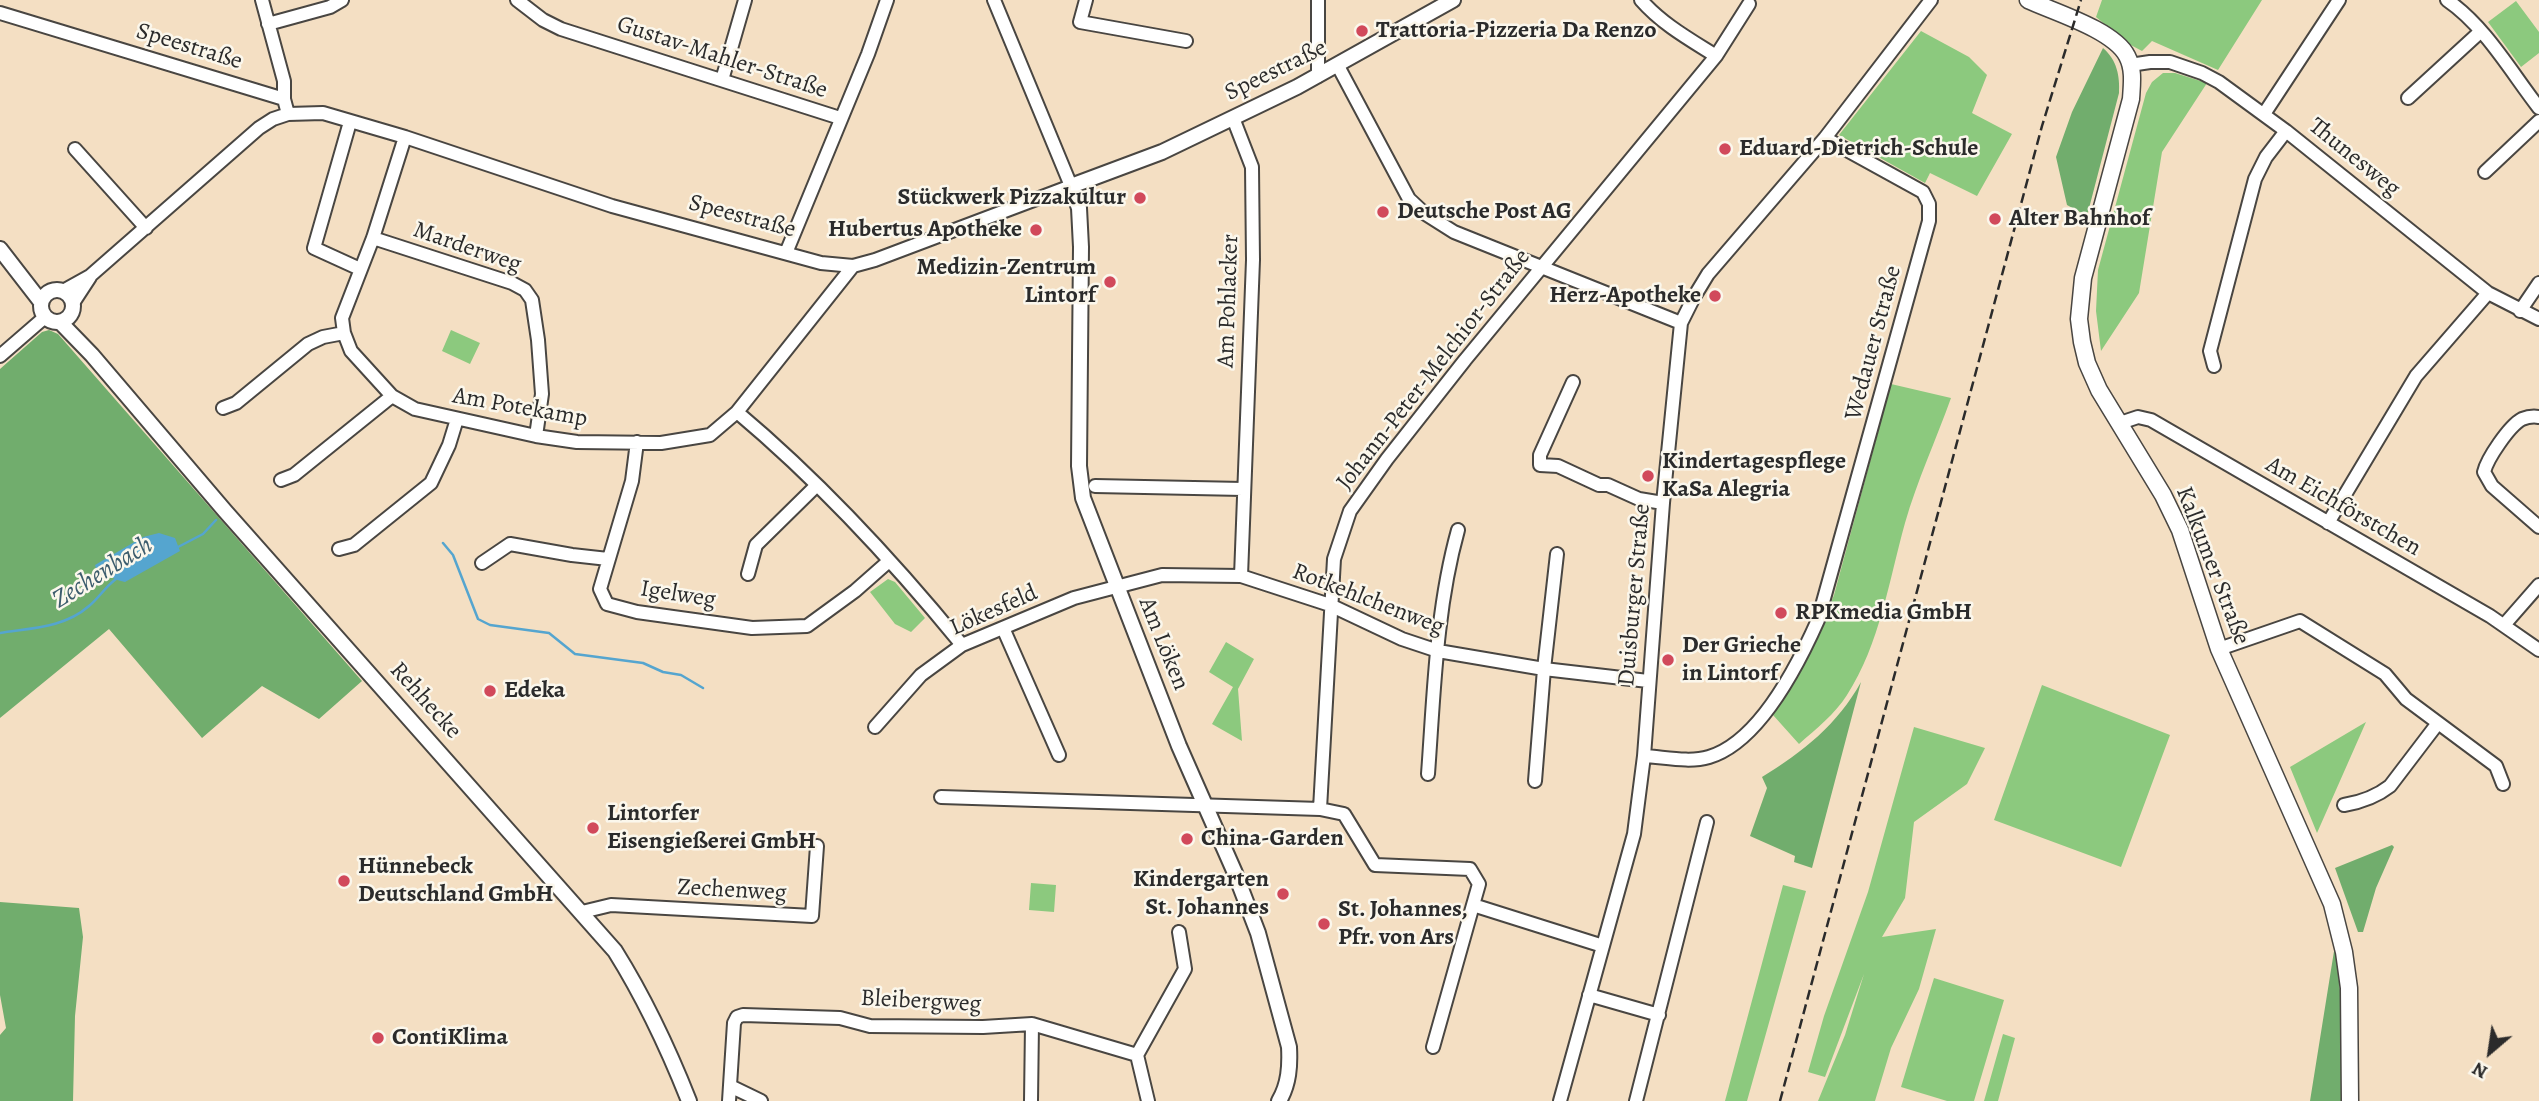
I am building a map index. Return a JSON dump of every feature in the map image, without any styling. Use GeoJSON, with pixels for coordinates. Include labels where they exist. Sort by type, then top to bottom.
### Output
{"type":"FeatureCollection","features":[{"type":"Feature","properties":{"kind":"main road"},"geometry":{"type":"LineString","coordinates":[[2028,0],[2115,41],[2127,58]]}},
{"type":"Feature","properties":{"kind":"main road","name":"Kalkumer Straße"},"geometry":{"type":"LineString","coordinates":[[2127,58],[2133,78],[2131,99],[2083,278],[2080,299],[2079,319],[2087,363],[2099,390],[2163,495],[2180,530],[2219,649],[2332,904],[2344,952],[2349,988],[2350,1101]]}},
{"type":"Feature","properties":{"kind":"street"},"geometry":{"type":"LineString","coordinates":[[0,356],[50,300],[90,276],[259,128],[288,114],[284,99],[284,81],[262,0]]}},
{"type":"Feature","properties":{"kind":"street"},"geometry":{"type":"LineString","coordinates":[[268,24],[330,7],[342,0]]}},
{"type":"Feature","properties":{"kind":"street","name":"Gustav-Mahler-Straße"},"geometry":{"type":"LineString","coordinates":[[517,0],[543,20],[561,29],[840,118]]}},
{"type":"Feature","properties":{"kind":"street"},"geometry":{"type":"LineString","coordinates":[[722,80],[745,0]]}},
{"type":"Feature","properties":{"kind":"street"},"geometry":{"type":"LineString","coordinates":[[786,253],[868,54],[887,0]]}},
{"type":"Feature","properties":{"kind":"street"},"geometry":{"type":"LineString","coordinates":[[994,0],[1072,186]]}},
{"type":"Feature","properties":{"kind":"street"},"geometry":{"type":"LineString","coordinates":[[1086,0],[1080,22],[1186,41]]}},
{"type":"Feature","properties":{"kind":"street"},"geometry":{"type":"LineString","coordinates":[[1318,0],[1318,76]]}},
{"type":"Feature","properties":{"kind":"street","name":"Speestraße"},"geometry":{"type":"LineString","coordinates":[[288,114],[323,113],[612,205],[821,263],[853,266],[1162,152],[1338,66],[1453,0]]}},
{"type":"Feature","properties":{"kind":"street"},"geometry":{"type":"LineString","coordinates":[[1641,0],[1676,31],[1716,56]]}},
{"type":"Feature","properties":{"kind":"street","name":"Duisburger Straße"},"geometry":{"type":"LineString","coordinates":[[1560,1101],[1634,834],[1644,756],[1663,503],[1681,323],[1708,274],[1825,138],[1931,0]]}},
{"type":"Feature","properties":{"kind":"street"},"geometry":{"type":"LineString","coordinates":[[2264,114],[2339,0]]}},
{"type":"Feature","properties":{"kind":"street"},"geometry":{"type":"LineString","coordinates":[[2447,0],[2462,11],[2480,32],[2539,108]]}},
{"type":"Feature","properties":{"kind":"street","name":"Johann-Peter-Melchior-Straße"},"geometry":{"type":"LineString","coordinates":[[1320,809],[1334,559],[1350,511],[1387,459],[1716,56],[1749,4]]}},
{"type":"Feature","properties":{"kind":"street","name":"Speestraße"},"geometry":{"type":"LineString","coordinates":[[0,13],[284,99]]}},
{"type":"Feature","properties":{"kind":"street"},"geometry":{"type":"LineString","coordinates":[[2408,98],[2480,32]]}},
{"type":"Feature","properties":{"kind":"street","name":"Thunesweg"},"geometry":{"type":"LineString","coordinates":[[2127,58],[2184,65],[2219,82],[2286,131],[2488,293],[2539,319]]}},
{"type":"Feature","properties":{"kind":"street"},"geometry":{"type":"LineString","coordinates":[[1338,66],[1409,199],[1433,220],[1454,232],[1681,323]]}},
{"type":"Feature","properties":{"kind":"street","name":"Am Pohlacker"},"geometry":{"type":"LineString","coordinates":[[1233,118],[1252,167],[1253,260],[1241,576]]}},
{"type":"Feature","properties":{"kind":"street"},"geometry":{"type":"LineString","coordinates":[[2485,172],[2539,121]]}},
{"type":"Feature","properties":{"kind":"street"},"geometry":{"type":"LineString","coordinates":[[350,122],[314,248],[360,269]]}},
{"type":"Feature","properties":{"kind":"street"},"geometry":{"type":"LineString","coordinates":[[2214,366],[2210,351],[2255,179],[2266,157],[2286,131]]}},
{"type":"Feature","properties":{"kind":"street"},"geometry":{"type":"LineString","coordinates":[[223,408],[236,403],[308,344],[323,337],[344,333],[342,318],[373,238],[405,137]]}},
{"type":"Feature","properties":{"kind":"street","name":"Wedauer Straße"},"geometry":{"type":"LineString","coordinates":[[1644,756],[1685,759],[1708,757],[1726,748],[1760,719],[1781,691],[1801,658],[1818,620],[1929,221],[1928,204],[1923,192],[1825,138]]}},
{"type":"Feature","properties":{"kind":"street"},"geometry":{"type":"LineString","coordinates":[[75,149],[146,228]]}},
{"type":"Feature","properties":{"kind":"street","name":"Am Löken"},"geometry":{"type":"LineString","coordinates":[[1072,186],[1079,208],[1081,247],[1080,486],[1115,586],[1178,746],[1206,804],[1258,933],[1288,1044],[1290,1066],[1287,1083],[1279,1101]]}},
{"type":"Feature","properties":{"kind":"street","name":"Marderweg"},"geometry":{"type":"LineString","coordinates":[[373,238],[512,283],[525,290],[532,300],[538,340],[542,394],[536,436]]}},
{"type":"Feature","properties":{"kind":"street"},"geometry":{"type":"LineString","coordinates":[[0,249],[50,300],[50,320],[67,314],[90,276]]}},
{"type":"Feature","properties":{"kind":"street","name":"Am Potekamp"},"geometry":{"type":"LineString","coordinates":[[344,333],[351,351],[392,396],[415,409],[536,436],[577,442],[661,443],[710,435],[737,412],[853,266]]}},
{"type":"Feature","properties":{"kind":"street"},"geometry":{"type":"LineString","coordinates":[[2520,311],[2539,283]]}},
{"type":"Feature","properties":{"kind":"street"},"geometry":{"type":"LineString","coordinates":[[2328,523],[2416,376],[2488,293]]}},
{"type":"Feature","properties":{"kind":"street","name":"Rehhecke"},"geometry":{"type":"LineString","coordinates":[[50,300],[72,298],[67,314],[92,355],[225,511],[615,951],[639,989],[689,1101]]}},
{"type":"Feature","properties":{"kind":"street"},"geometry":{"type":"LineString","coordinates":[[1573,382],[1540,456],[1540,465],[1558,467],[1639,499],[1663,503]]}},
{"type":"Feature","properties":{"kind":"street"},"geometry":{"type":"LineString","coordinates":[[281,480],[294,475],[392,396]]}},
{"type":"Feature","properties":{"kind":"street"},"geometry":{"type":"LineString","coordinates":[[737,412],[765,435],[844,512],[921,595],[962,645]]}},
{"type":"Feature","properties":{"kind":"street","name":"Am Eichförstchen"},"geometry":{"type":"LineString","coordinates":[[2120,424],[2138,417],[2151,420],[2504,625],[2539,650]]}},
{"type":"Feature","properties":{"kind":"street"},"geometry":{"type":"LineString","coordinates":[[2539,417],[2523,419],[2515,424],[2489,459],[2484,472],[2488,482],[2539,527]]}},
{"type":"Feature","properties":{"kind":"street"},"geometry":{"type":"LineString","coordinates":[[340,549],[354,545],[431,483],[449,445],[457,419]]}},
{"type":"Feature","properties":{"kind":"street","name":"Igelweg"},"geometry":{"type":"LineString","coordinates":[[637,442],[632,481],[600,589],[607,604],[637,612],[752,628],[807,626],[855,592],[889,561]]}},
{"type":"Feature","properties":{"kind":"street"},"geometry":{"type":"LineString","coordinates":[[748,574],[756,545],[816,486]]}},
{"type":"Feature","properties":{"kind":"street"},"geometry":{"type":"LineString","coordinates":[[1095,486],[1243,489]]}},
{"type":"Feature","properties":{"kind":"street"},"geometry":{"type":"LineString","coordinates":[[1429,774],[1438,651],[1448,565],[1458,530]]}},
{"type":"Feature","properties":{"kind":"street"},"geometry":{"type":"LineString","coordinates":[[482,563],[510,544],[572,555],[608,558]]}},
{"type":"Feature","properties":{"kind":"street"},"geometry":{"type":"LineString","coordinates":[[1535,781],[1557,554]]}},
{"type":"Feature","properties":{"kind":"street","name":"Rotkehlchenweg"},"geometry":{"type":"LineString","coordinates":[[1115,586],[1162,575],[1241,576],[1330,605],[1378,629],[1438,651],[1544,669],[1648,681]]}},
{"type":"Feature","properties":{"kind":"street"},"geometry":{"type":"LineString","coordinates":[[2504,625],[2539,584]]}},
{"type":"Feature","properties":{"kind":"street","name":"Lökesfeld"},"geometry":{"type":"LineString","coordinates":[[875,727],[922,675],[962,645],[1074,598],[1115,586]]}},
{"type":"Feature","properties":{"kind":"street"},"geometry":{"type":"LineString","coordinates":[[2219,649],[2300,621],[2385,674],[2406,699],[2496,766],[2502,784]]}},
{"type":"Feature","properties":{"kind":"street"},"geometry":{"type":"LineString","coordinates":[[1003,628],[1059,755]]}},
{"type":"Feature","properties":{"kind":"street"},"geometry":{"type":"LineString","coordinates":[[2344,805],[2362,802],[2390,786],[2438,723]]}},
{"type":"Feature","properties":{"kind":"street"},"geometry":{"type":"LineString","coordinates":[[941,797],[1320,809],[1344,814],[1375,865],[1470,869],[1479,884],[1433,1047]]}},
{"type":"Feature","properties":{"kind":"street"},"geometry":{"type":"LineString","coordinates":[[1636,1101],[1707,822]]}},
{"type":"Feature","properties":{"kind":"street","name":"Zechenweg"},"geometry":{"type":"LineString","coordinates":[[582,912],[611,905],[812,916],[817,846]]}},
{"type":"Feature","properties":{"kind":"street"},"geometry":{"type":"LineString","coordinates":[[1473,905],[1603,946]]}},
{"type":"Feature","properties":{"kind":"street"},"geometry":{"type":"LineString","coordinates":[[1148,1101],[1137,1055],[1185,969],[1179,932]]}},
{"type":"Feature","properties":{"kind":"street"},"geometry":{"type":"LineString","coordinates":[[1589,996],[1659,1015]]}},
{"type":"Feature","properties":{"kind":"street","name":"Bleibergweg"},"geometry":{"type":"LineString","coordinates":[[729,1101],[733,1023],[737,1017],[743,1015],[840,1018],[870,1026],[983,1027],[1032,1024],[1137,1055]]}},
{"type":"Feature","properties":{"kind":"street"},"geometry":{"type":"LineString","coordinates":[[1031,1101],[1032,1024]]}},
{"type":"Feature","properties":{"kind":"street"},"geometry":{"type":"LineString","coordinates":[[730,1086],[761,1101]]}},
{"type":"Feature","properties":{"kind":"green space"},"geometry":{"type":"Polygon","coordinates":[[[2102,0],[2262,0],[2218,70],[2152,41],[2142,51],[2127,43],[2096,17],[2102,0]]]}},
{"type":"Feature","properties":{"kind":"green space"},"geometry":{"type":"Polygon","coordinates":[[[2516,1],[2539,32],[2539,53],[2521,67],[2488,22],[2516,1]]]}},
{"type":"Feature","properties":{"kind":"green space"},"geometry":{"type":"Polygon","coordinates":[[[1921,31],[1969,57],[1987,75],[1972,113],[2012,134],[1977,196],[1930,173],[1925,183],[1839,135],[1921,31]]]}},
{"type":"Feature","properties":{"kind":"green space"},"geometry":{"type":"Polygon","coordinates":[[[2103,48],[2117,69],[2119,93],[2087,216],[2067,205],[2056,157],[2072,112],[2103,48]]]}},
{"type":"Feature","properties":{"kind":"green space"},"geometry":{"type":"Polygon","coordinates":[[[2163,73],[2175,73],[2207,83],[2162,152],[2139,293],[2101,351],[2096,311],[2098,270],[2146,93],[2152,82],[2163,73]]]}},
{"type":"Feature","properties":{"kind":"green space"},"geometry":{"type":"Polygon","coordinates":[[[49,330],[58,334],[362,681],[319,719],[262,686],[202,738],[109,629],[0,718],[0,369],[42,332],[49,330]]]}},
{"type":"Feature","properties":{"kind":"green space"},"geometry":{"type":"Polygon","coordinates":[[[451,330],[480,343],[470,364],[442,351],[451,330]]]}},
{"type":"Feature","properties":{"kind":"green space"},"geometry":{"type":"Polygon","coordinates":[[[1891,384],[1951,398],[1910,507],[1868,655],[1842,702],[1799,744],[1773,715],[1810,654],[1834,595],[1891,384]]]}},
{"type":"Feature","properties":{"kind":"green space"},"geometry":{"type":"Polygon","coordinates":[[[888,579],[895,582],[925,618],[911,632],[895,624],[870,592],[888,579]]]}},
{"type":"Feature","properties":{"kind":"green space"},"geometry":{"type":"Polygon","coordinates":[[[1226,642],[1254,659],[1238,689],[1242,741],[1212,724],[1233,687],[1209,672],[1226,642]]]}},
{"type":"Feature","properties":{"kind":"green space"},"geometry":{"type":"Polygon","coordinates":[[[1861,682],[1812,868],[1794,862],[1795,856],[1750,836],[1767,788],[1762,777],[1792,758],[1818,736],[1842,711],[1861,682]]]}},
{"type":"Feature","properties":{"kind":"green space"},"geometry":{"type":"Polygon","coordinates":[[[2042,685],[2170,735],[2121,867],[1994,820],[2042,685]]]}},
{"type":"Feature","properties":{"kind":"green space"},"geometry":{"type":"Polygon","coordinates":[[[2366,722],[2317,833],[2290,767],[2366,722]]]}},
{"type":"Feature","properties":{"kind":"green space"},"geometry":{"type":"Polygon","coordinates":[[[1914,727],[1985,748],[1967,784],[1914,822],[1905,898],[1882,937],[1936,929],[1919,989],[1891,1048],[1875,1101],[1818,1101],[1845,1035],[1864,974],[1825,1077],[1808,1072],[1824,1016],[1868,892],[1914,727]]]}},
{"type":"Feature","properties":{"kind":"green space"},"geometry":{"type":"Polygon","coordinates":[[[2392,845],[2394,847],[2376,888],[2363,932],[2358,932],[2335,868],[2392,845]]]}},
{"type":"Feature","properties":{"kind":"green space"},"geometry":{"type":"Polygon","coordinates":[[[1031,883],[1056,885],[1054,912],[1029,910],[1031,883]]]}},
{"type":"Feature","properties":{"kind":"green space"},"geometry":{"type":"Polygon","coordinates":[[[1783,885],[1806,891],[1747,1101],[1725,1101],[1783,885]]]}},
{"type":"Feature","properties":{"kind":"green space"},"geometry":{"type":"Polygon","coordinates":[[[0,902],[79,908],[83,937],[75,1016],[73,1101],[0,1101],[0,1035],[6,1028],[0,995],[0,902]]]}},
{"type":"Feature","properties":{"kind":"green space"},"geometry":{"type":"Polygon","coordinates":[[[2335,945],[2343,1017],[2344,1101],[2310,1101],[2335,945]]]}},
{"type":"Feature","properties":{"kind":"green space"},"geometry":{"type":"Polygon","coordinates":[[[1934,978],[2004,1000],[1974,1101],[1947,1101],[1901,1087],[1934,978]]]}},
{"type":"Feature","properties":{"kind":"green space"},"geometry":{"type":"Polygon","coordinates":[[[2003,1034],[2015,1038],[1998,1101],[1984,1101],[2003,1034]]]}},
{"type":"Feature","properties":{"kind":"water"},"geometry":{"type":"Polygon","coordinates":[[[159,533],[175,538],[180,551],[125,582],[97,572],[95,565],[143,537],[159,533]]]}},
{"type":"Feature","properties":{"kind":"waterway","name":"Zechenbach"},"geometry":{"type":"LineString","coordinates":[[178,547],[203,534],[216,520]]}},
{"type":"Feature","properties":{"kind":"waterway","name":"Zechenbach"},"geometry":{"type":"LineString","coordinates":[[443,543],[453,555],[478,619],[490,625],[549,633],[575,654],[643,663],[663,672],[681,675],[703,688]]}},
{"type":"Feature","properties":{"kind":"waterway","name":"Zechenbach"},"geometry":{"type":"LineString","coordinates":[[0,633],[47,626],[69,619],[89,606],[116,579]]}},
{"type":"Feature","properties":{"kind":"railway"},"geometry":{"type":"LineString","coordinates":[[1780,1101],[2042,126],[2081,0]]}},
{"type":"Feature","properties":{"kind":"place","name":"Trattoria-Pizzeria Da Renzo"},"geometry":{"type":"Point","coordinates":[1362,31]}},
{"type":"Feature","properties":{"kind":"place","name":"Eduard-Dietrich-Schule"},"geometry":{"type":"Point","coordinates":[1725,149]}},
{"type":"Feature","properties":{"kind":"place","name":"Stückwerk Pizzakultur"},"geometry":{"type":"Point","coordinates":[1140,198]}},
{"type":"Feature","properties":{"kind":"place","name":"Deutsche Post AG"},"geometry":{"type":"Point","coordinates":[1383,212]}},
{"type":"Feature","properties":{"kind":"place","name":"Alter Bahnhof"},"geometry":{"type":"Point","coordinates":[1995,219]}},
{"type":"Feature","properties":{"kind":"place","name":"Hubertus Apotheke"},"geometry":{"type":"Point","coordinates":[1036,230]}},
{"type":"Feature","properties":{"kind":"place","name":"Medizin-Zentrum Lintorf"},"geometry":{"type":"Point","coordinates":[1110,282]}},
{"type":"Feature","properties":{"kind":"place","name":"Herz-Apotheke"},"geometry":{"type":"Point","coordinates":[1715,296]}},
{"type":"Feature","properties":{"kind":"place","name":"Kindertagespflege KaSa Alegria"},"geometry":{"type":"Point","coordinates":[1648,476]}},
{"type":"Feature","properties":{"kind":"place","name":"RPKmedia GmbH"},"geometry":{"type":"Point","coordinates":[1781,613]}},
{"type":"Feature","properties":{"kind":"place","name":"Der Grieche in Lintorf"},"geometry":{"type":"Point","coordinates":[1668,660]}},
{"type":"Feature","properties":{"kind":"place","name":"Edeka"},"geometry":{"type":"Point","coordinates":[490,691]}},
{"type":"Feature","properties":{"kind":"place","name":"Lintorfer Eisengießerei GmbH"},"geometry":{"type":"Point","coordinates":[593,828]}},
{"type":"Feature","properties":{"kind":"place","name":"China-Garden"},"geometry":{"type":"Point","coordinates":[1187,839]}},
{"type":"Feature","properties":{"kind":"place","name":"Hünnebeck Deutschland GmbH"},"geometry":{"type":"Point","coordinates":[344,881]}},
{"type":"Feature","properties":{"kind":"place","name":"Kindergarten St. Johannes"},"geometry":{"type":"Point","coordinates":[1283,894]}},
{"type":"Feature","properties":{"kind":"place","name":"St. Johannes, Pfr. von Ars"},"geometry":{"type":"Point","coordinates":[1324,924]}},
{"type":"Feature","properties":{"kind":"place","name":"ContiKlima"},"geometry":{"type":"Point","coordinates":[378,1038]}}]}
